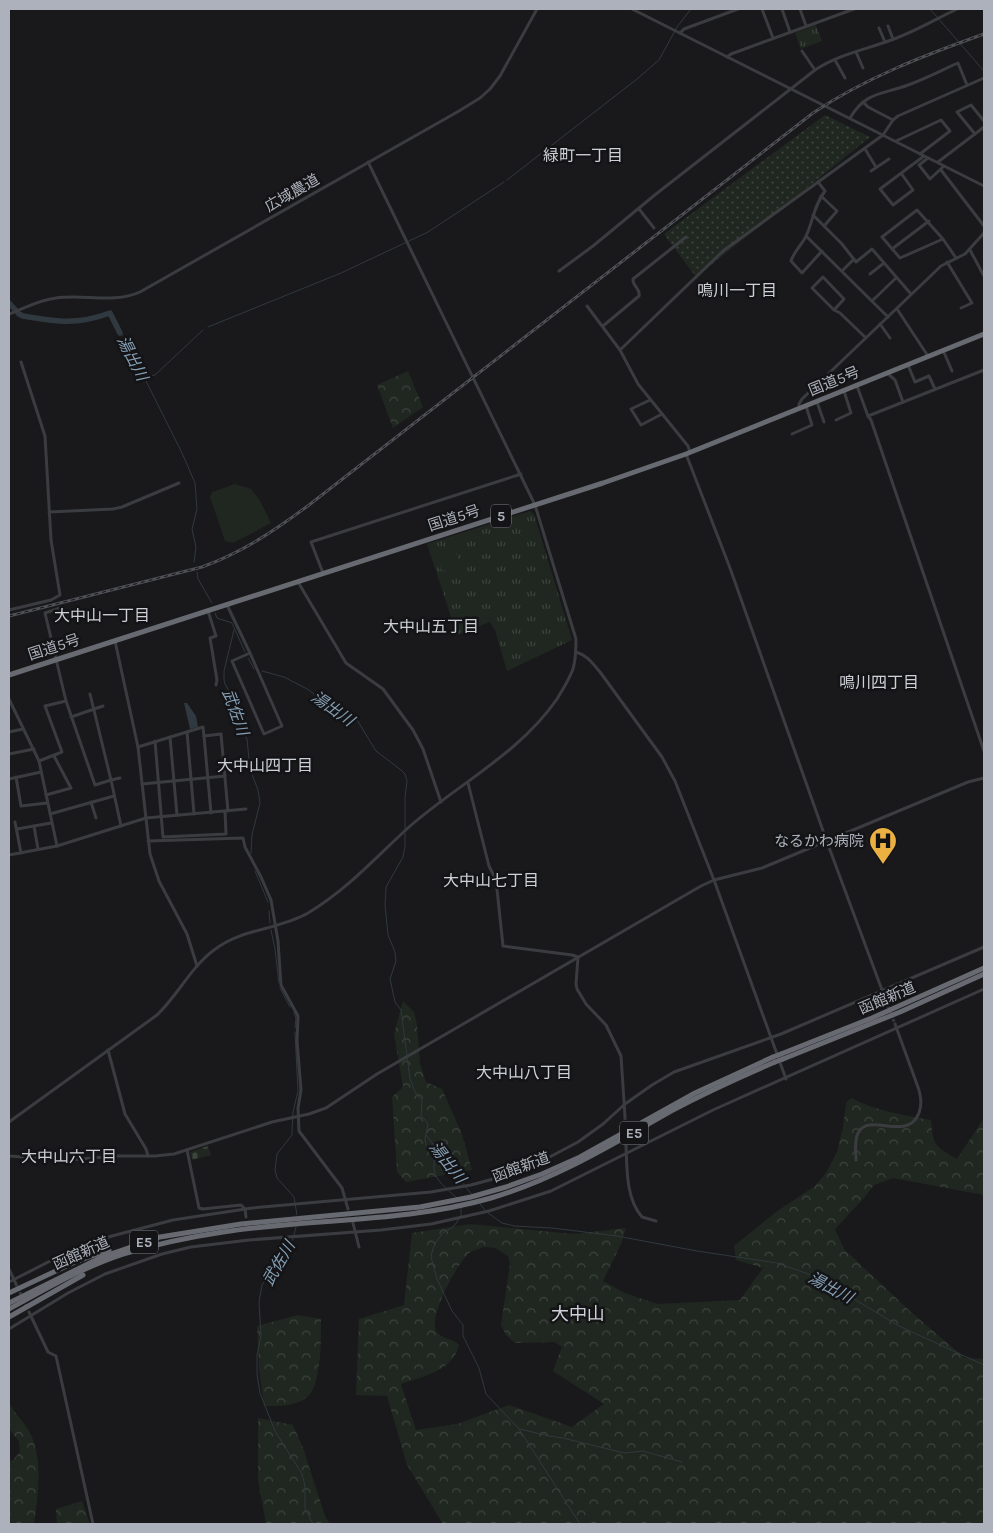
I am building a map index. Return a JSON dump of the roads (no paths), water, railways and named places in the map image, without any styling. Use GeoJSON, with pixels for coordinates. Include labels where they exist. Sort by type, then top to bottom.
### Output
{"type":"FeatureCollection","features":[{"type":"Feature","properties":{"kind":"highway","name":"国道5号"},"geometry":{"type":"LineString","coordinates":[[9,675],[688,453],[984,334]]}},
{"type":"Feature","properties":{"kind":"highway","name":"函館新道"},"geometry":{"type":"LineString","coordinates":[[9,1309],[67,1278],[123,1254],[169,1242],[224,1231],[303,1220],[435,1207],[490,1195],[580,1157],[695,1092],[774,1060],[984,968]]}},
{"type":"Feature","properties":{"kind":"highway","name":"函館新道"},"geometry":{"type":"LineString","coordinates":[[782,1056],[900,1012],[984,974]]}},
{"type":"Feature","properties":{"kind":"highway","name":"函館新道"},"geometry":{"type":"LineString","coordinates":[[9,1302],[102,1257],[160,1237],[241,1224],[291,1222]]}},
{"type":"Feature","properties":{"kind":"highway"},"geometry":{"type":"LineString","coordinates":[[9,1293],[75,1262],[114,1248],[160,1237]]}},
{"type":"Feature","properties":{"kind":"highway"},"geometry":{"type":"LineString","coordinates":[[9,1317],[76,1278],[123,1254]]}},
{"type":"Feature","properties":{"kind":"street","name":"広域農道"},"geometry":{"type":"LineString","coordinates":[[9,314],[56,298],[113,299],[133,295],[480,98],[500,76],[537,9]]}},
{"type":"Feature","properties":{"kind":"street"},"geometry":{"type":"LineString","coordinates":[[632,9],[984,186]]}},
{"type":"Feature","properties":{"kind":"street"},"geometry":{"type":"LineString","coordinates":[[680,33],[684,29],[738,9]]}},
{"type":"Feature","properties":{"kind":"street"},"geometry":{"type":"LineString","coordinates":[[762,9],[773,38]]}},
{"type":"Feature","properties":{"kind":"street"},"geometry":{"type":"LineString","coordinates":[[782,9],[790,32]]}},
{"type":"Feature","properties":{"kind":"street"},"geometry":{"type":"LineString","coordinates":[[800,9],[806,26]]}},
{"type":"Feature","properties":{"kind":"street"},"geometry":{"type":"LineString","coordinates":[[728,57],[731,54],[854,9]]}},
{"type":"Feature","properties":{"kind":"street"},"geometry":{"type":"LineString","coordinates":[[559,271],[815,70],[835,60],[893,40],[957,9]]}},
{"type":"Feature","properties":{"kind":"street"},"geometry":{"type":"LineString","coordinates":[[888,26],[893,40]]}},
{"type":"Feature","properties":{"kind":"street"},"geometry":{"type":"LineString","coordinates":[[879,28],[884,42]]}},
{"type":"Feature","properties":{"kind":"street"},"geometry":{"type":"LineString","coordinates":[[802,51],[815,70]]}},
{"type":"Feature","properties":{"kind":"street"},"geometry":{"type":"LineString","coordinates":[[856,52],[863,68]]}},
{"type":"Feature","properties":{"kind":"street"},"geometry":{"type":"LineString","coordinates":[[835,60],[845,78]]}},
{"type":"Feature","properties":{"kind":"street"},"geometry":{"type":"LineString","coordinates":[[850,118],[858,106],[876,94],[910,85],[958,62],[967,85]]}},
{"type":"Feature","properties":{"kind":"street"},"geometry":{"type":"LineString","coordinates":[[620,350],[723,251],[884,135],[893,120],[904,112],[984,78]]}},
{"type":"Feature","properties":{"kind":"street"},"geometry":{"type":"LineString","coordinates":[[863,102],[868,107],[893,120]]}},
{"type":"Feature","properties":{"kind":"street"},"geometry":{"type":"LineString","coordinates":[[975,134],[957,112],[971,105],[984,121]]}},
{"type":"Feature","properties":{"kind":"street"},"geometry":{"type":"LineString","coordinates":[[896,142],[941,120],[950,132],[880,189],[892,206],[913,190],[901,173]]}},
{"type":"Feature","properties":{"kind":"street"},"geometry":{"type":"LineString","coordinates":[[938,162],[984,127]]}},
{"type":"Feature","properties":{"kind":"street"},"geometry":{"type":"LineString","coordinates":[[865,149],[876,167]]}},
{"type":"Feature","properties":{"kind":"street"},"geometry":{"type":"LineString","coordinates":[[929,158],[919,166],[930,179],[944,166]]}},
{"type":"Feature","properties":{"kind":"street"},"geometry":{"type":"LineString","coordinates":[[871,171],[889,159]]}},
{"type":"Feature","properties":{"kind":"street"},"geometry":{"type":"LineString","coordinates":[[9,1122],[164,1008],[196,966],[213,950],[246,932],[297,919],[335,895],[400,835],[501,756],[545,715],[573,670],[576,639],[535,504],[368,162]]}},
{"type":"Feature","properties":{"kind":"street"},"geometry":{"type":"LineString","coordinates":[[941,170],[984,226]]}},
{"type":"Feature","properties":{"kind":"street"},"geometry":{"type":"LineString","coordinates":[[818,182],[825,191],[817,201],[806,236],[794,253],[791,261],[802,273],[822,251]]}},
{"type":"Feature","properties":{"kind":"street"},"geometry":{"type":"LineString","coordinates":[[821,196],[837,211],[824,226]]}},
{"type":"Feature","properties":{"kind":"street"},"geometry":{"type":"LineString","coordinates":[[639,209],[654,228]]}},
{"type":"Feature","properties":{"kind":"street"},"geometry":{"type":"LineString","coordinates":[[943,239],[900,258],[882,237],[918,210],[929,221],[943,239],[956,258]]}},
{"type":"Feature","properties":{"kind":"street"},"geometry":{"type":"LineString","coordinates":[[813,215],[842,244],[856,262],[872,249],[911,294]]}},
{"type":"Feature","properties":{"kind":"street"},"geometry":{"type":"LineString","coordinates":[[892,248],[929,221]]}},
{"type":"Feature","properties":{"kind":"street"},"geometry":{"type":"LineString","coordinates":[[799,408],[802,399],[911,294],[941,266],[970,250],[984,233]]}},
{"type":"Feature","properties":{"kind":"street"},"geometry":{"type":"LineString","coordinates":[[806,236],[888,317]]}},
{"type":"Feature","properties":{"kind":"street"},"geometry":{"type":"LineString","coordinates":[[603,326],[639,296],[640,294],[632,282],[633,279],[686,237]]}},
{"type":"Feature","properties":{"kind":"street"},"geometry":{"type":"LineString","coordinates":[[970,250],[984,276]]}},
{"type":"Feature","properties":{"kind":"street"},"geometry":{"type":"LineString","coordinates":[[842,271],[854,259]]}},
{"type":"Feature","properties":{"kind":"street"},"geometry":{"type":"LineString","coordinates":[[947,262],[972,303],[961,308]]}},
{"type":"Feature","properties":{"kind":"street"},"geometry":{"type":"LineString","coordinates":[[870,274],[884,263]]}},
{"type":"Feature","properties":{"kind":"street"},"geometry":{"type":"LineString","coordinates":[[834,310],[844,299],[823,277],[812,288],[834,310],[840,313],[866,338]]}},
{"type":"Feature","properties":{"kind":"street"},"geometry":{"type":"LineString","coordinates":[[872,302],[896,278]]}},
{"type":"Feature","properties":{"kind":"street"},"geometry":{"type":"LineString","coordinates":[[587,306],[620,350],[638,384],[688,446],[688,453],[827,842],[885,998]]}},
{"type":"Feature","properties":{"kind":"street"},"geometry":{"type":"LineString","coordinates":[[897,309],[929,357]]}},
{"type":"Feature","properties":{"kind":"street"},"geometry":{"type":"LineString","coordinates":[[880,324],[890,338]]}},
{"type":"Feature","properties":{"kind":"street"},"geometry":{"type":"LineString","coordinates":[[944,350],[952,371]]}},
{"type":"Feature","properties":{"kind":"street"},"geometry":{"type":"LineString","coordinates":[[9,610],[51,600],[60,595],[49,512],[45,436],[21,362]]}},
{"type":"Feature","properties":{"kind":"street"},"geometry":{"type":"LineString","coordinates":[[908,365],[916,382],[930,376],[935,389]]}},
{"type":"Feature","properties":{"kind":"street"},"geometry":{"type":"LineString","coordinates":[[868,416],[984,370]]}},
{"type":"Feature","properties":{"kind":"street"},"geometry":{"type":"LineString","coordinates":[[887,373],[895,380],[903,402]]}},
{"type":"Feature","properties":{"kind":"street"},"geometry":{"type":"LineString","coordinates":[[857,385],[871,420],[984,751]]}},
{"type":"Feature","properties":{"kind":"street"},"geometry":{"type":"LineString","coordinates":[[836,420],[851,413],[844,391]]}},
{"type":"Feature","properties":{"kind":"street"},"geometry":{"type":"LineString","coordinates":[[650,400],[631,410],[641,426],[662,414]]}},
{"type":"Feature","properties":{"kind":"street"},"geometry":{"type":"LineString","coordinates":[[817,401],[824,422]]}},
{"type":"Feature","properties":{"kind":"street"},"geometry":{"type":"LineString","coordinates":[[792,434],[812,425],[805,406]]}},
{"type":"Feature","properties":{"kind":"street"},"geometry":{"type":"LineString","coordinates":[[323,573],[311,542],[521,474]]}},
{"type":"Feature","properties":{"kind":"street"},"geometry":{"type":"LineString","coordinates":[[49,512],[122,507],[179,483]]}},
{"type":"Feature","properties":{"kind":"street"},"geometry":{"type":"LineString","coordinates":[[297,582],[346,663],[383,689],[413,730],[423,749],[442,802]]}},
{"type":"Feature","properties":{"kind":"street"},"geometry":{"type":"LineString","coordinates":[[227,605],[250,653],[282,726],[264,734],[232,661],[250,653]]}},
{"type":"Feature","properties":{"kind":"street"},"geometry":{"type":"LineString","coordinates":[[63,609],[46,613],[55,660],[71,717],[95,785],[120,778]]}},
{"type":"Feature","properties":{"kind":"street"},"geometry":{"type":"LineString","coordinates":[[208,611],[216,636],[210,638],[217,680],[216,686]]}},
{"type":"Feature","properties":{"kind":"street"},"geometry":{"type":"LineString","coordinates":[[115,641],[138,747],[148,842],[156,873],[182,922],[196,966]]}},
{"type":"Feature","properties":{"kind":"street"},"geometry":{"type":"LineString","coordinates":[[576,652],[590,660],[600,672],[668,766],[714,880],[786,1078]]}},
{"type":"Feature","properties":{"kind":"street"},"geometry":{"type":"LineString","coordinates":[[90,694],[121,826]]}},
{"type":"Feature","properties":{"kind":"street"},"geometry":{"type":"LineString","coordinates":[[9,699],[39,761],[56,846]]}},
{"type":"Feature","properties":{"kind":"street"},"geometry":{"type":"LineString","coordinates":[[39,761],[62,752],[45,706],[66,701]]}},
{"type":"Feature","properties":{"kind":"street"},"geometry":{"type":"LineString","coordinates":[[71,717],[104,706]]}},
{"type":"Feature","properties":{"kind":"street"},"geometry":{"type":"LineString","coordinates":[[138,747],[203,728],[211,813]]}},
{"type":"Feature","properties":{"kind":"street"},"geometry":{"type":"LineString","coordinates":[[9,732],[23,729]]}},
{"type":"Feature","properties":{"kind":"street"},"geometry":{"type":"LineString","coordinates":[[186,732],[194,814]]}},
{"type":"Feature","properties":{"kind":"street"},"geometry":{"type":"LineString","coordinates":[[155,742],[163,837],[226,834],[225,776],[221,734],[204,736]]}},
{"type":"Feature","properties":{"kind":"street"},"geometry":{"type":"LineString","coordinates":[[170,737],[177,816]]}},
{"type":"Feature","properties":{"kind":"street"},"geometry":{"type":"LineString","coordinates":[[9,754],[34,749]]}},
{"type":"Feature","properties":{"kind":"street"},"geometry":{"type":"LineString","coordinates":[[46,795],[71,788],[54,756]]}},
{"type":"Feature","properties":{"kind":"street"},"geometry":{"type":"LineString","coordinates":[[9,779],[41,772]]}},
{"type":"Feature","properties":{"kind":"street"},"geometry":{"type":"LineString","coordinates":[[142,784],[225,776]]}},
{"type":"Feature","properties":{"kind":"street"},"geometry":{"type":"LineString","coordinates":[[16,777],[21,806],[47,802]]}},
{"type":"Feature","properties":{"kind":"street"},"geometry":{"type":"LineString","coordinates":[[9,1156],[69,1160],[174,1154],[243,1131],[326,1108],[405,1058],[690,891],[714,880],[762,868],[968,782],[984,778]]}},
{"type":"Feature","properties":{"kind":"street"},"geometry":{"type":"LineString","coordinates":[[468,783],[489,866],[496,880],[503,946],[572,955],[578,958]]}},
{"type":"Feature","properties":{"kind":"street"},"geometry":{"type":"LineString","coordinates":[[50,814],[114,796]]}},
{"type":"Feature","properties":{"kind":"street"},"geometry":{"type":"LineString","coordinates":[[91,802],[96,818]]}},
{"type":"Feature","properties":{"kind":"street"},"geometry":{"type":"LineString","coordinates":[[9,855],[56,846],[146,818],[246,809]]}},
{"type":"Feature","properties":{"kind":"street"},"geometry":{"type":"LineString","coordinates":[[15,822],[21,853]]}},
{"type":"Feature","properties":{"kind":"street"},"geometry":{"type":"LineString","coordinates":[[17,829],[51,823]]}},
{"type":"Feature","properties":{"kind":"street"},"geometry":{"type":"LineString","coordinates":[[34,826],[38,850]]}},
{"type":"Feature","properties":{"kind":"street"},"geometry":{"type":"LineString","coordinates":[[148,842],[243,838],[268,893],[275,926],[281,985],[298,1016],[297,1041],[301,1090],[297,1116],[299,1131],[342,1188],[348,1209]]}},
{"type":"Feature","properties":{"kind":"street"},"geometry":{"type":"LineString","coordinates":[[9,1282],[15,1282],[60,1256],[112,1236],[173,1220],[245,1209],[431,1192],[471,1185],[504,1176],[568,1148],[603,1124],[624,1104],[674,1072],[771,1038],[984,947]]}},
{"type":"Feature","properties":{"kind":"street"},"geometry":{"type":"LineString","coordinates":[[578,958],[577,989],[580,996],[606,1025],[621,1056],[625,1117]]}},
{"type":"Feature","properties":{"kind":"street"},"geometry":{"type":"LineString","coordinates":[[9,1329],[30,1314],[76,1289],[130,1265],[162,1254],[249,1240],[442,1222],[489,1211],[550,1191],[713,1110],[984,989]]}},
{"type":"Feature","properties":{"kind":"street"},"geometry":{"type":"LineString","coordinates":[[856,1160],[857,1136],[862,1128],[870,1125],[905,1126],[915,1120],[920,1110],[921,1098],[919,1090],[895,1024]]}},
{"type":"Feature","properties":{"kind":"street"},"geometry":{"type":"LineString","coordinates":[[108,1050],[125,1114],[146,1149],[148,1156]]}},
{"type":"Feature","properties":{"kind":"street"},"geometry":{"type":"LineString","coordinates":[[626,1146],[629,1186],[634,1203],[642,1217],[656,1221]]}},
{"type":"Feature","properties":{"kind":"street"},"geometry":{"type":"LineString","coordinates":[[186,1150],[199,1208],[241,1205],[245,1209],[246,1217]]}},
{"type":"Feature","properties":{"kind":"street"},"geometry":{"type":"LineString","coordinates":[[353,1223],[359,1247]]}},
{"type":"Feature","properties":{"kind":"street"},"geometry":{"type":"LineString","coordinates":[[248,1233],[249,1240]]}},
{"type":"Feature","properties":{"kind":"street"},"geometry":{"type":"LineString","coordinates":[[9,1269],[15,1282]]}},
{"type":"Feature","properties":{"kind":"street"},"geometry":{"type":"LineString","coordinates":[[30,1314],[48,1352],[56,1356],[93,1524]]}},
{"type":"Feature","properties":{"kind":"waterway"},"geometry":{"type":"LineString","coordinates":[[507,180],[659,60],[677,27],[691,9]]}},
{"type":"Feature","properties":{"kind":"waterway"},"geometry":{"type":"LineString","coordinates":[[930,9],[984,71]]}},
{"type":"Feature","properties":{"kind":"waterway"},"geometry":{"type":"LineString","coordinates":[[208,327],[341,273],[428,232],[504,182]]}},
{"type":"Feature","properties":{"kind":"waterway","name":"湯出川"},"geometry":{"type":"LineString","coordinates":[[9,303],[23,316],[57,321],[77,321],[110,313],[120,333]]}},
{"type":"Feature","properties":{"kind":"waterway"},"geometry":{"type":"LineString","coordinates":[[150,376],[155,375],[203,330]]}},
{"type":"Feature","properties":{"kind":"waterway","name":"湯出川"},"geometry":{"type":"LineString","coordinates":[[120,333],[124,337],[195,483],[197,509],[192,529],[196,547],[194,562]]}},
{"type":"Feature","properties":{"kind":"waterway","name":"湯出川"},"geometry":{"type":"LineString","coordinates":[[197,572],[198,579],[212,603]]}},
{"type":"Feature","properties":{"kind":"waterway","name":"湯出川"},"geometry":{"type":"LineString","coordinates":[[215,613],[217,618],[232,623],[245,652]]}},
{"type":"Feature","properties":{"kind":"waterway","name":"武佐川"},"geometry":{"type":"LineString","coordinates":[[234,630],[224,671],[224,680],[235,701],[240,726],[247,739],[250,769],[258,790],[260,803],[252,835],[251,853]]}},
{"type":"Feature","properties":{"kind":"waterway","name":"湯出川"},"geometry":{"type":"LineString","coordinates":[[248,658],[254,669]]}},
{"type":"Feature","properties":{"kind":"waterway","name":"湯出川"},"geometry":{"type":"LineString","coordinates":[[262,671],[284,677],[309,690],[337,714],[357,720],[376,751],[405,774],[407,781],[405,829]]}},
{"type":"Feature","properties":{"kind":"waterway","name":"湯出川"},"geometry":{"type":"LineString","coordinates":[[405,833],[403,857],[386,887],[385,905],[388,935],[395,952],[396,961],[390,979],[395,1002],[401,1010],[410,1079],[415,1092],[422,1101],[421,1115],[428,1124],[425,1139],[426,1146],[435,1157],[435,1174],[446,1188]]}},
{"type":"Feature","properties":{"kind":"waterway","name":"武佐川"},"geometry":{"type":"LineString","coordinates":[[255,871],[268,902]]}},
{"type":"Feature","properties":{"kind":"waterway","name":"武佐川"},"geometry":{"type":"LineString","coordinates":[[269,911],[270,923]]}},
{"type":"Feature","properties":{"kind":"waterway","name":"武佐川"},"geometry":{"type":"LineString","coordinates":[[271,930],[279,983]]}},
{"type":"Feature","properties":{"kind":"waterway","name":"武佐川"},"geometry":{"type":"LineString","coordinates":[[280,988],[290,1007]]}},
{"type":"Feature","properties":{"kind":"waterway","name":"武佐川"},"geometry":{"type":"LineString","coordinates":[[294,1012],[296,1018],[295,1028]]}},
{"type":"Feature","properties":{"kind":"waterway","name":"武佐川"},"geometry":{"type":"LineString","coordinates":[[295,1032],[298,1091],[293,1112],[292,1135],[277,1154],[275,1170],[277,1178],[294,1197],[297,1215]]}},
{"type":"Feature","properties":{"kind":"waterway","name":"湯出川"},"geometry":{"type":"LineString","coordinates":[[426,1135],[472,1195]]}},
{"type":"Feature","properties":{"kind":"waterway"},"geometry":{"type":"LineString","coordinates":[[449,1191],[457,1198]]}},
{"type":"Feature","properties":{"kind":"waterway","name":"湯出川"},"geometry":{"type":"LineString","coordinates":[[480,1204],[485,1210]]}},
{"type":"Feature","properties":{"kind":"waterway"},"geometry":{"type":"LineString","coordinates":[[461,1207],[461,1215],[457,1222],[443,1233],[433,1248],[431,1257],[437,1279],[452,1311],[463,1325],[463,1336],[479,1368],[486,1394],[519,1429],[580,1524]]}},
{"type":"Feature","properties":{"kind":"waterway","name":"湯出川"},"geometry":{"type":"LineString","coordinates":[[488,1213],[502,1223],[514,1226],[552,1228],[617,1236],[777,1263],[817,1277],[899,1326],[984,1365]]}},
{"type":"Feature","properties":{"kind":"waterway","name":"武佐川"},"geometry":{"type":"LineString","coordinates":[[294,1235],[296,1227]]}},
{"type":"Feature","properties":{"kind":"waterway","name":"武佐川"},"geometry":{"type":"LineString","coordinates":[[293,1239],[262,1285],[259,1302],[261,1336],[257,1355],[257,1374],[260,1393],[275,1431],[302,1474],[305,1486],[305,1508],[313,1524]]}},
{"type":"Feature","properties":{"kind":"waterway"},"geometry":{"type":"LineString","coordinates":[[520,1429],[624,1453],[643,1451],[682,1462]]}},
{"type":"Feature","properties":{"kind":"waterway"},"geometry":{"type":"LineString","coordinates":[[9,1491],[9,1504]]}},
{"type":"Feature","properties":{"kind":"tunnel"},"geometry":{"type":"LineString","coordinates":[[885,998],[895,1024]]}},
{"type":"Feature","properties":{"kind":"tunnel"},"geometry":{"type":"LineString","coordinates":[[625,1117],[626,1146]]}},
{"type":"Feature","properties":{"kind":"tunnel"},"geometry":{"type":"LineString","coordinates":[[16,1284],[27,1308]]}},
{"type":"Feature","properties":{"kind":"railway"},"geometry":{"type":"LineString","coordinates":[[9,616],[202,567],[231,555],[258,540],[309,505],[813,113],[874,78],[984,34]]}},
{"type":"Feature","properties":{"kind":"place","name":"なるかわ病院"},"geometry":{"type":"Point","coordinates":[883,865]}},
{"type":"Feature","properties":{"kind":"district","name":"緑町一丁目"},"geometry":{"type":"Point","coordinates":[583,155]}},
{"type":"Feature","properties":{"kind":"district","name":"鳴川一丁目"},"geometry":{"type":"Point","coordinates":[737,290]}},
{"type":"Feature","properties":{"kind":"district","name":"大中山一丁目"},"geometry":{"type":"Point","coordinates":[102,615]}},
{"type":"Feature","properties":{"kind":"district","name":"大中山五丁目"},"geometry":{"type":"Point","coordinates":[431,626]}},
{"type":"Feature","properties":{"kind":"district","name":"鳴川四丁目"},"geometry":{"type":"Point","coordinates":[879,682]}},
{"type":"Feature","properties":{"kind":"district","name":"大中山四丁目"},"geometry":{"type":"Point","coordinates":[265,765]}},
{"type":"Feature","properties":{"kind":"district","name":"大中山七丁目"},"geometry":{"type":"Point","coordinates":[491,880]}},
{"type":"Feature","properties":{"kind":"district","name":"大中山八丁目"},"geometry":{"type":"Point","coordinates":[524,1072]}},
{"type":"Feature","properties":{"kind":"district","name":"大中山六丁目"},"geometry":{"type":"Point","coordinates":[69,1156]}},
{"type":"Feature","properties":{"kind":"district","name":"大中山"},"geometry":{"type":"Point","coordinates":[578,1314]}}]}
